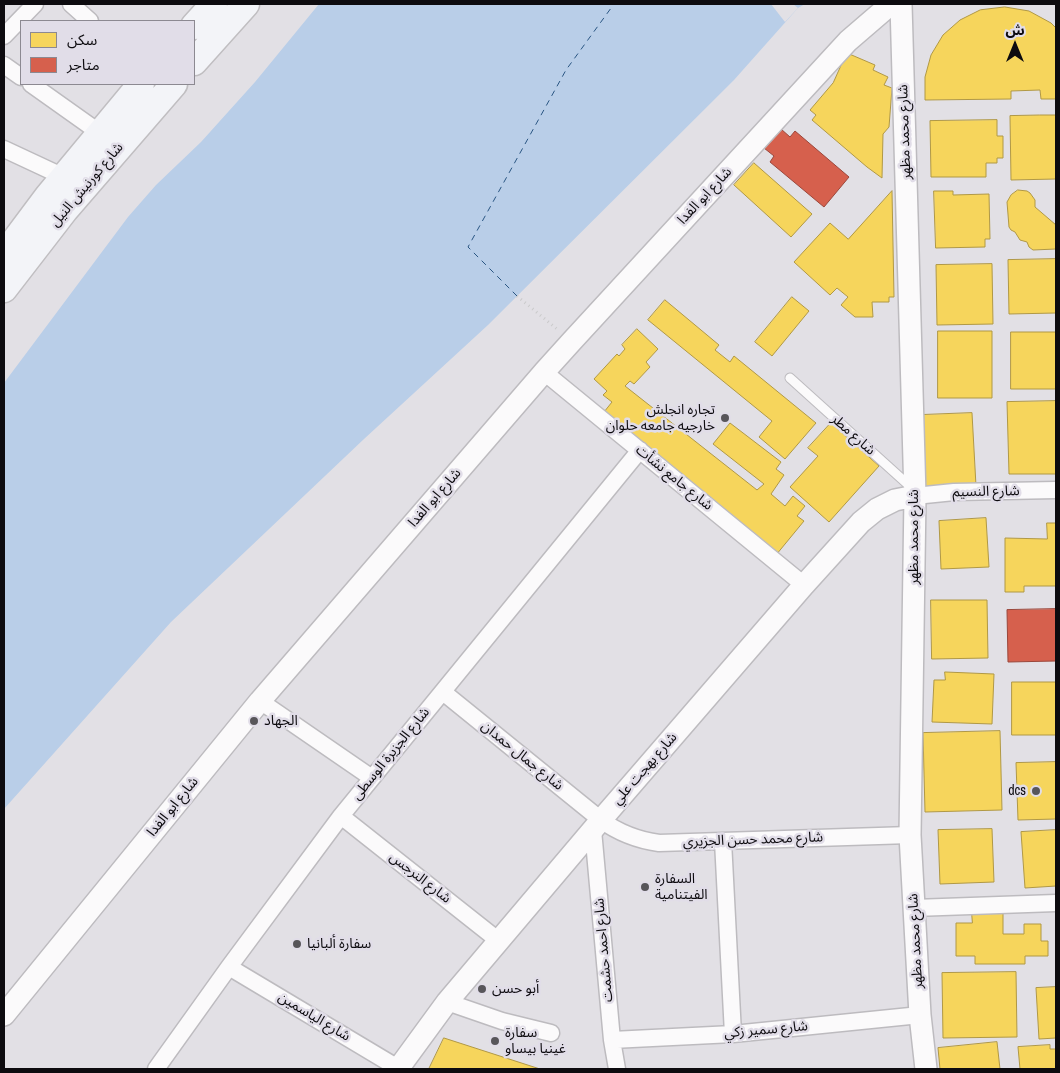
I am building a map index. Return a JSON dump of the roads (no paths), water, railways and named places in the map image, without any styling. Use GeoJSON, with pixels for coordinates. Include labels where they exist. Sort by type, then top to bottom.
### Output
{"type":"FeatureCollection","features":[{"type":"Feature","properties":{"kind":"main road"},"geometry":{"type":"LineString","coordinates":[[195,25],[212,4]]}},
{"type":"Feature","properties":{"kind":"main road"},"geometry":{"type":"LineString","coordinates":[[195,61],[246,4]]}},
{"type":"Feature","properties":{"kind":"main road","name":"شارع كورنيش النيل"},"geometry":{"type":"LineString","coordinates":[[6,249],[140,85]]}},
{"type":"Feature","properties":{"kind":"main road","name":"شارع كورنيش النيل"},"geometry":{"type":"LineString","coordinates":[[4,289],[65,210],[173,85]]}},
{"type":"Feature","properties":{"kind":"street"},"geometry":{"type":"LineString","coordinates":[[4,36],[35,4]]}},
{"type":"Feature","properties":{"kind":"street"},"geometry":{"type":"LineString","coordinates":[[70,4],[89,20]]}},
{"type":"Feature","properties":{"kind":"street","name":"شارع ابو الفدا"},"geometry":{"type":"LineString","coordinates":[[4,1015],[260,701],[544,372],[848,41],[891,4]]}},
{"type":"Feature","properties":{"kind":"street","name":"شارع محمد مظهر"},"geometry":{"type":"LineString","coordinates":[[901,4],[915,493],[910,835],[920,1015],[926,1069]]}},
{"type":"Feature","properties":{"kind":"street"},"geometry":{"type":"LineString","coordinates":[[4,65],[20,76]]}},
{"type":"Feature","properties":{"kind":"street"},"geometry":{"type":"LineString","coordinates":[[32,85],[100,133]]}},
{"type":"Feature","properties":{"kind":"street"},"geometry":{"type":"LineString","coordinates":[[4,149],[64,176]]}},
{"type":"Feature","properties":{"kind":"street","name":"شارع جامع نشأت"},"geometry":{"type":"LineString","coordinates":[[544,372],[804,585]]}},
{"type":"Feature","properties":{"kind":"street","name":"شارع الجزيرة الوسطى"},"geometry":{"type":"LineString","coordinates":[[156,1069],[341,816],[640,450]]}},
{"type":"Feature","properties":{"kind":"street","name":"شارع النسيم"},"geometry":{"type":"LineString","coordinates":[[915,493],[1056,490]]}},
{"type":"Feature","properties":{"kind":"street","name":"شارع بهجت علي"},"geometry":{"type":"LineString","coordinates":[[398,1069],[447,1002],[804,585],[861,522],[877,509],[915,493]]}},
{"type":"Feature","properties":{"kind":"street","name":"شارع جمال حمدان"},"geometry":{"type":"LineString","coordinates":[[442,692],[597,825]]}},
{"type":"Feature","properties":{"kind":"street"},"geometry":{"type":"LineString","coordinates":[[260,701],[372,778]]}},
{"type":"Feature","properties":{"kind":"street","name":"شارع النرجس"},"geometry":{"type":"LineString","coordinates":[[341,816],[499,941]]}},
{"type":"Feature","properties":{"kind":"street","name":"شارع محمد حسن الجزيري"},"geometry":{"type":"LineString","coordinates":[[597,825],[646,841],[659,843],[910,835]]}},
{"type":"Feature","properties":{"kind":"street","name":"شارع احمد حشمت"},"geometry":{"type":"LineString","coordinates":[[597,825],[612,1040],[617,1069]]}},
{"type":"Feature","properties":{"kind":"street"},"geometry":{"type":"LineString","coordinates":[[723,841],[733,1034]]}},
{"type":"Feature","properties":{"kind":"street"},"geometry":{"type":"LineString","coordinates":[[914,908],[1056,903]]}},
{"type":"Feature","properties":{"kind":"street","name":"شارع الياسمين"},"geometry":{"type":"LineString","coordinates":[[229,967],[398,1069]]}},
{"type":"Feature","properties":{"kind":"street"},"geometry":{"type":"LineString","coordinates":[[447,1002],[502,1021],[551,1033]]}},
{"type":"Feature","properties":{"kind":"street","name":"شارع سمير زكي"},"geometry":{"type":"LineString","coordinates":[[612,1040],[733,1034],[920,1015]]}},
{"type":"Feature","properties":{"kind":"lane","name":"شارع مطر"},"geometry":{"type":"LineString","coordinates":[[790,378],[915,493]]}},
{"type":"Feature","properties":{"kind":"water"},"geometry":{"type":"Polygon","coordinates":[[[319,4],[805,4],[798,8],[734,80],[488,325],[364,439],[171,622],[4,809],[4,383],[128,217],[156,185],[201,142],[255,82],[319,4]]]}},
{"type":"Feature","properties":{"kind":"place","name":"تجاره انجلش خارجيه جامعه حلوان"},"geometry":{"type":"Point","coordinates":[725,418]}},
{"type":"Feature","properties":{"kind":"place","name":"الجهاد"},"geometry":{"type":"Point","coordinates":[254,721]}},
{"type":"Feature","properties":{"kind":"place","name":"dcs"},"geometry":{"type":"Point","coordinates":[1036,791]}},
{"type":"Feature","properties":{"kind":"place","name":"السفارة الفيتنامية"},"geometry":{"type":"Point","coordinates":[645,887]}},
{"type":"Feature","properties":{"kind":"place","name":"سفارة ألبانيا"},"geometry":{"type":"Point","coordinates":[297,944]}},
{"type":"Feature","properties":{"kind":"place","name":"أبو حسن"},"geometry":{"type":"Point","coordinates":[482,989]}},
{"type":"Feature","properties":{"kind":"place","name":"سفارة غينيا بيساو"},"geometry":{"type":"Point","coordinates":[495,1041]}}]}
